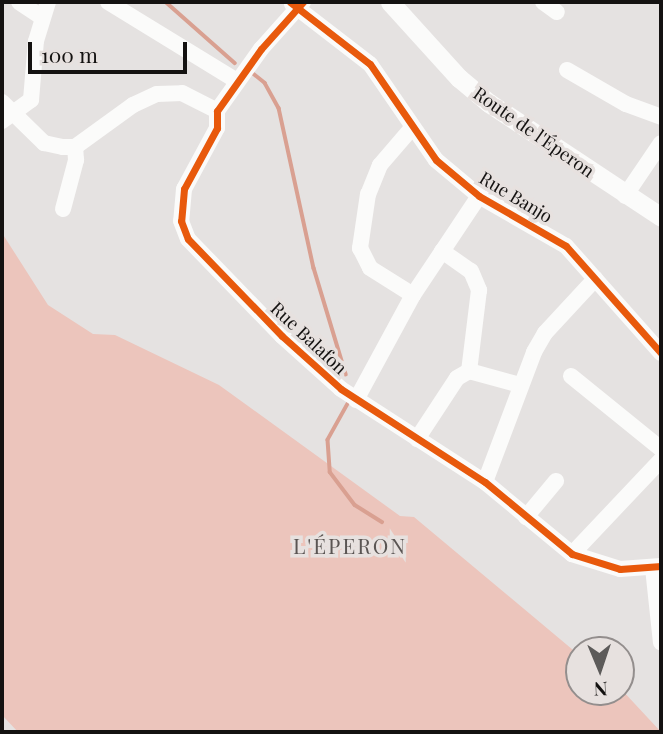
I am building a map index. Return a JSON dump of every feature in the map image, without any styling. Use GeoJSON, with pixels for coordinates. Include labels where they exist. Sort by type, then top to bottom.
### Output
{"type":"FeatureCollection","features":[{"type":"Feature","properties":{"kind":"main road","name":"Route de l'Éperon"},"geometry":{"type":"LineString","coordinates":[[390,2],[459,78],[489,103],[625,196],[661,217]]}},
{"type":"Feature","properties":{"kind":"street"},"geometry":{"type":"LineString","coordinates":[[8,118],[31,100],[44,9],[19,2]]}},
{"type":"Feature","properties":{"kind":"street"},"geometry":{"type":"LineString","coordinates":[[108,2],[237,81]]}},
{"type":"Feature","properties":{"kind":"street"},"geometry":{"type":"LineString","coordinates":[[543,2],[557,12]]}},
{"type":"Feature","properties":{"kind":"street","name":"Rue Balafon"},"geometry":{"type":"LineString","coordinates":[[297,4],[217,111],[218,128],[184,190],[181,221],[188,239],[282,336],[355,400],[485,482],[572,554],[620,569],[657,567]]}},
{"type":"Feature","properties":{"kind":"street","name":"Rue Banjo"},"geometry":{"type":"LineString","coordinates":[[297,4],[370,64],[411,129],[436,160],[480,196],[566,246],[661,353]]}},
{"type":"Feature","properties":{"kind":"street"},"geometry":{"type":"LineString","coordinates":[[567,70],[626,104],[661,117]]}},
{"type":"Feature","properties":{"kind":"street"},"geometry":{"type":"LineString","coordinates":[[2,102],[8,118],[44,143],[75,146],[134,105],[157,94],[182,93],[217,111]]}},
{"type":"Feature","properties":{"kind":"street"},"geometry":{"type":"LineString","coordinates":[[411,129],[390,148],[380,165],[368,194],[360,248],[370,268],[413,295]]}},
{"type":"Feature","properties":{"kind":"street"},"geometry":{"type":"LineString","coordinates":[[625,196],[661,143]]}},
{"type":"Feature","properties":{"kind":"street"},"geometry":{"type":"LineString","coordinates":[[63,209],[76,160],[75,146]]}},
{"type":"Feature","properties":{"kind":"street"},"geometry":{"type":"LineString","coordinates":[[355,400],[413,295],[480,196]]}},
{"type":"Feature","properties":{"kind":"street"},"geometry":{"type":"LineString","coordinates":[[442,251],[471,271],[479,290],[470,371]]}},
{"type":"Feature","properties":{"kind":"street"},"geometry":{"type":"LineString","coordinates":[[485,482],[520,385],[545,333],[595,279]]}},
{"type":"Feature","properties":{"kind":"street"},"geometry":{"type":"LineString","coordinates":[[417,439],[457,378],[470,371],[520,385]]}},
{"type":"Feature","properties":{"kind":"street"},"geometry":{"type":"LineString","coordinates":[[570,376],[661,449]]}},
{"type":"Feature","properties":{"kind":"street"},"geometry":{"type":"LineString","coordinates":[[572,554],[661,460]]}},
{"type":"Feature","properties":{"kind":"street"},"geometry":{"type":"LineString","coordinates":[[526,517],[556,481]]}},
{"type":"Feature","properties":{"kind":"street"},"geometry":{"type":"LineString","coordinates":[[657,567],[661,643]]}},
{"type":"Feature","properties":{"kind":"shaded area"},"geometry":{"type":"Polygon","coordinates":[[[2,233],[48,305],[93,334],[115,335],[219,385],[400,516],[414,517],[565,643],[565,706],[635,704],[661,732],[18,732],[2,715],[2,233]]]}},
{"type":"Feature","properties":{"kind":"waterway"},"geometry":{"type":"LineString","coordinates":[[166,2],[235,63]]}},
{"type":"Feature","properties":{"kind":"waterway"},"geometry":{"type":"LineString","coordinates":[[254,74],[265,83],[279,108],[314,268],[346,374]]}},
{"type":"Feature","properties":{"kind":"waterway"},"geometry":{"type":"LineString","coordinates":[[348,404],[328,440],[330,472],[355,505],[382,522]]}},
{"type":"Feature","properties":{"kind":"cycle path"},"geometry":{"type":"LineString","coordinates":[[290,2],[370,64],[436,160],[479,196],[566,246],[661,353]]}},
{"type":"Feature","properties":{"kind":"cycle path"},"geometry":{"type":"LineString","coordinates":[[303,2],[261,49],[217,111],[217,128],[184,189],[181,221],[188,239],[282,336],[341,389],[485,482],[572,554],[620,569],[661,566]]}},
{"type":"Feature","properties":{"kind":"district","name":"L'ÉPERON"},"geometry":{"type":"Point","coordinates":[350,545]}}]}
